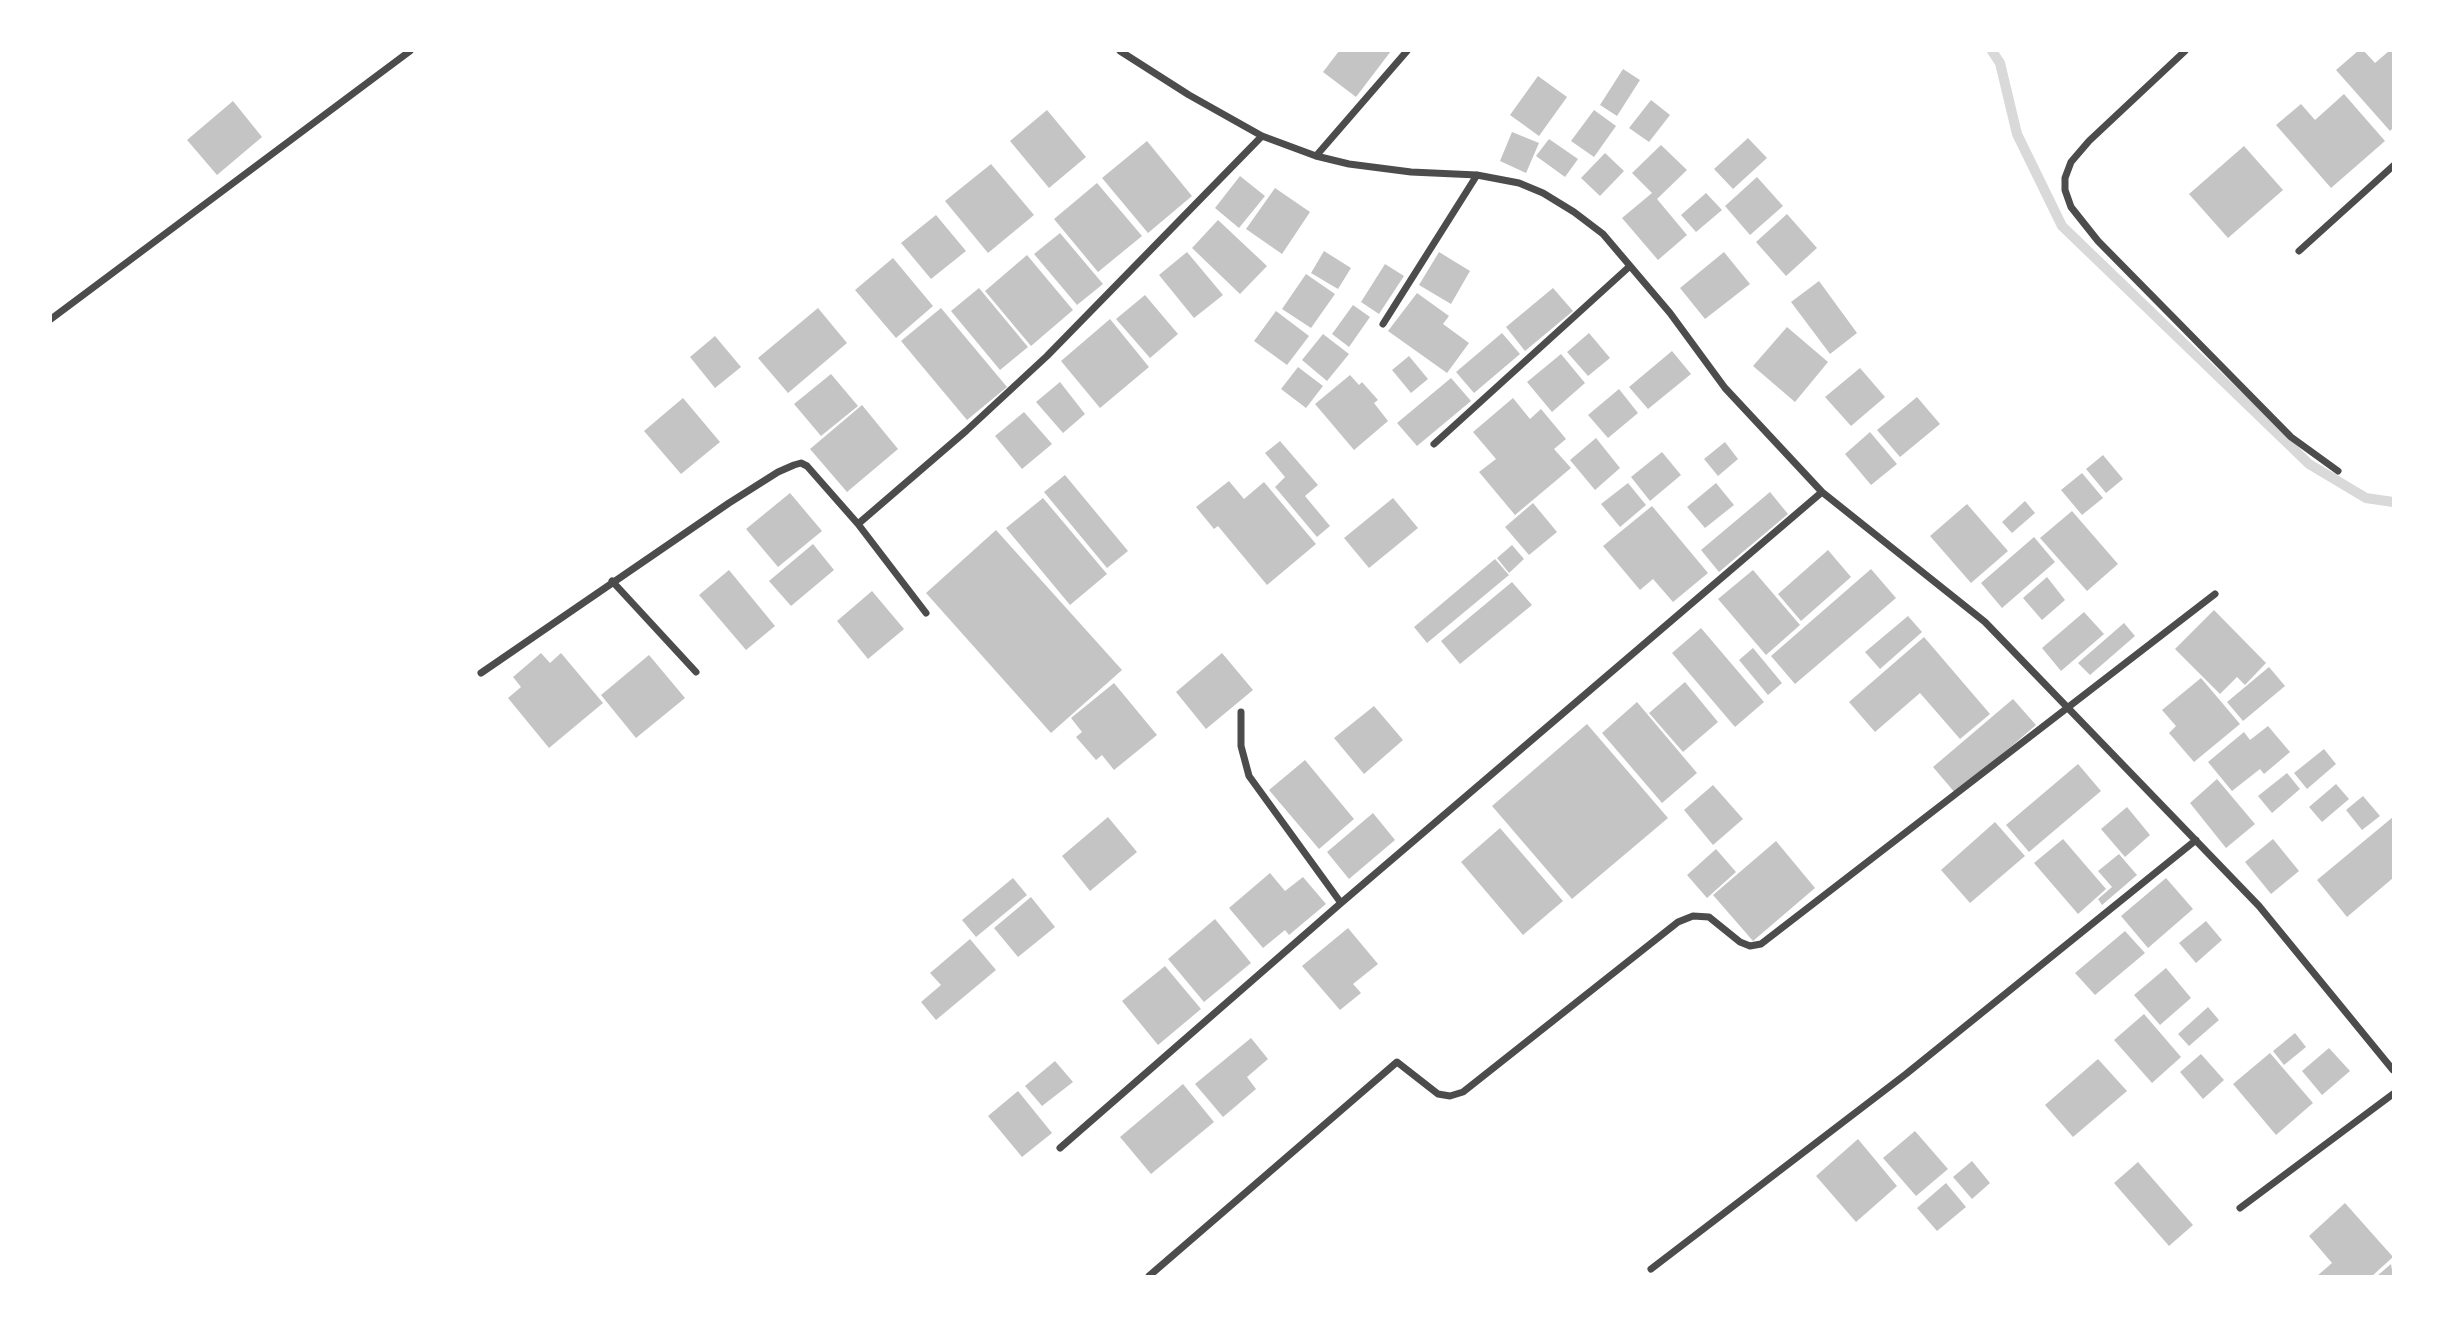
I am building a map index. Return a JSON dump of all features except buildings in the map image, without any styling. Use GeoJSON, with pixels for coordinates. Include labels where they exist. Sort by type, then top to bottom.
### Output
{"type":"FeatureCollection","features":[{"type":"Feature","properties":{"kind":"street"},"geometry":{"type":"LineString","coordinates":[[51,318],[410,51]]}},
{"type":"Feature","properties":{"kind":"street"},"geometry":{"type":"LineString","coordinates":[[1120,51],[1188,95],[1262,135],[1316,156],[1349,164],[1411,172],[1477,175],[1519,183],[1543,193],[1603,234],[1670,313],[1725,388],[1822,492],[1985,622],[2259,906],[2393,1070]]}},
{"type":"Feature","properties":{"kind":"street"},"geometry":{"type":"LineString","coordinates":[[1316,156],[1407,51]]}},
{"type":"Feature","properties":{"kind":"street"},"geometry":{"type":"LineString","coordinates":[[2185,51],[2089,141],[2071,162],[2065,178],[2065,190],[2071,207],[2098,241],[2291,437],[2338,471]]}},
{"type":"Feature","properties":{"kind":"street"},"geometry":{"type":"LineString","coordinates":[[858,524],[966,431],[1047,356],[1262,135]]}},
{"type":"Feature","properties":{"kind":"street"},"geometry":{"type":"LineString","coordinates":[[2299,251],[2393,166]]}},
{"type":"Feature","properties":{"kind":"street"},"geometry":{"type":"LineString","coordinates":[[1382,324],[1477,175]]}},
{"type":"Feature","properties":{"kind":"street"},"geometry":{"type":"LineString","coordinates":[[1434,444],[1630,266]]}},
{"type":"Feature","properties":{"kind":"street"},"geometry":{"type":"LineString","coordinates":[[481,673],[729,503],[794,464],[801,463],[807,466],[858,524],[926,613]]}},
{"type":"Feature","properties":{"kind":"street"},"geometry":{"type":"LineString","coordinates":[[1060,1148],[1341,903],[1822,492]]}},
{"type":"Feature","properties":{"kind":"street"},"geometry":{"type":"LineString","coordinates":[[612,581],[696,672]]}},
{"type":"Feature","properties":{"kind":"street"},"geometry":{"type":"LineString","coordinates":[[1149,1276],[1397,1062],[1438,1094],[1450,1096],[1463,1092],[1678,922],[1693,916],[1709,917],[1740,942],[1750,946],[1761,944],[2215,594]]}},
{"type":"Feature","properties":{"kind":"street"},"geometry":{"type":"LineString","coordinates":[[1241,712],[1241,746],[1250,776],[1341,903]]}},
{"type":"Feature","properties":{"kind":"street"},"geometry":{"type":"LineString","coordinates":[[1651,1269],[1906,1074],[2196,839]]}},
{"type":"Feature","properties":{"kind":"street"},"geometry":{"type":"LineString","coordinates":[[2240,1208],[2393,1094]]}},
{"type":"Feature","properties":{"kind":"waterway"},"geometry":{"type":"LineString","coordinates":[[1992,51],[2000,63],[2017,134],[2062,226],[2309,464],[2366,498],[2393,502]]}}]}
